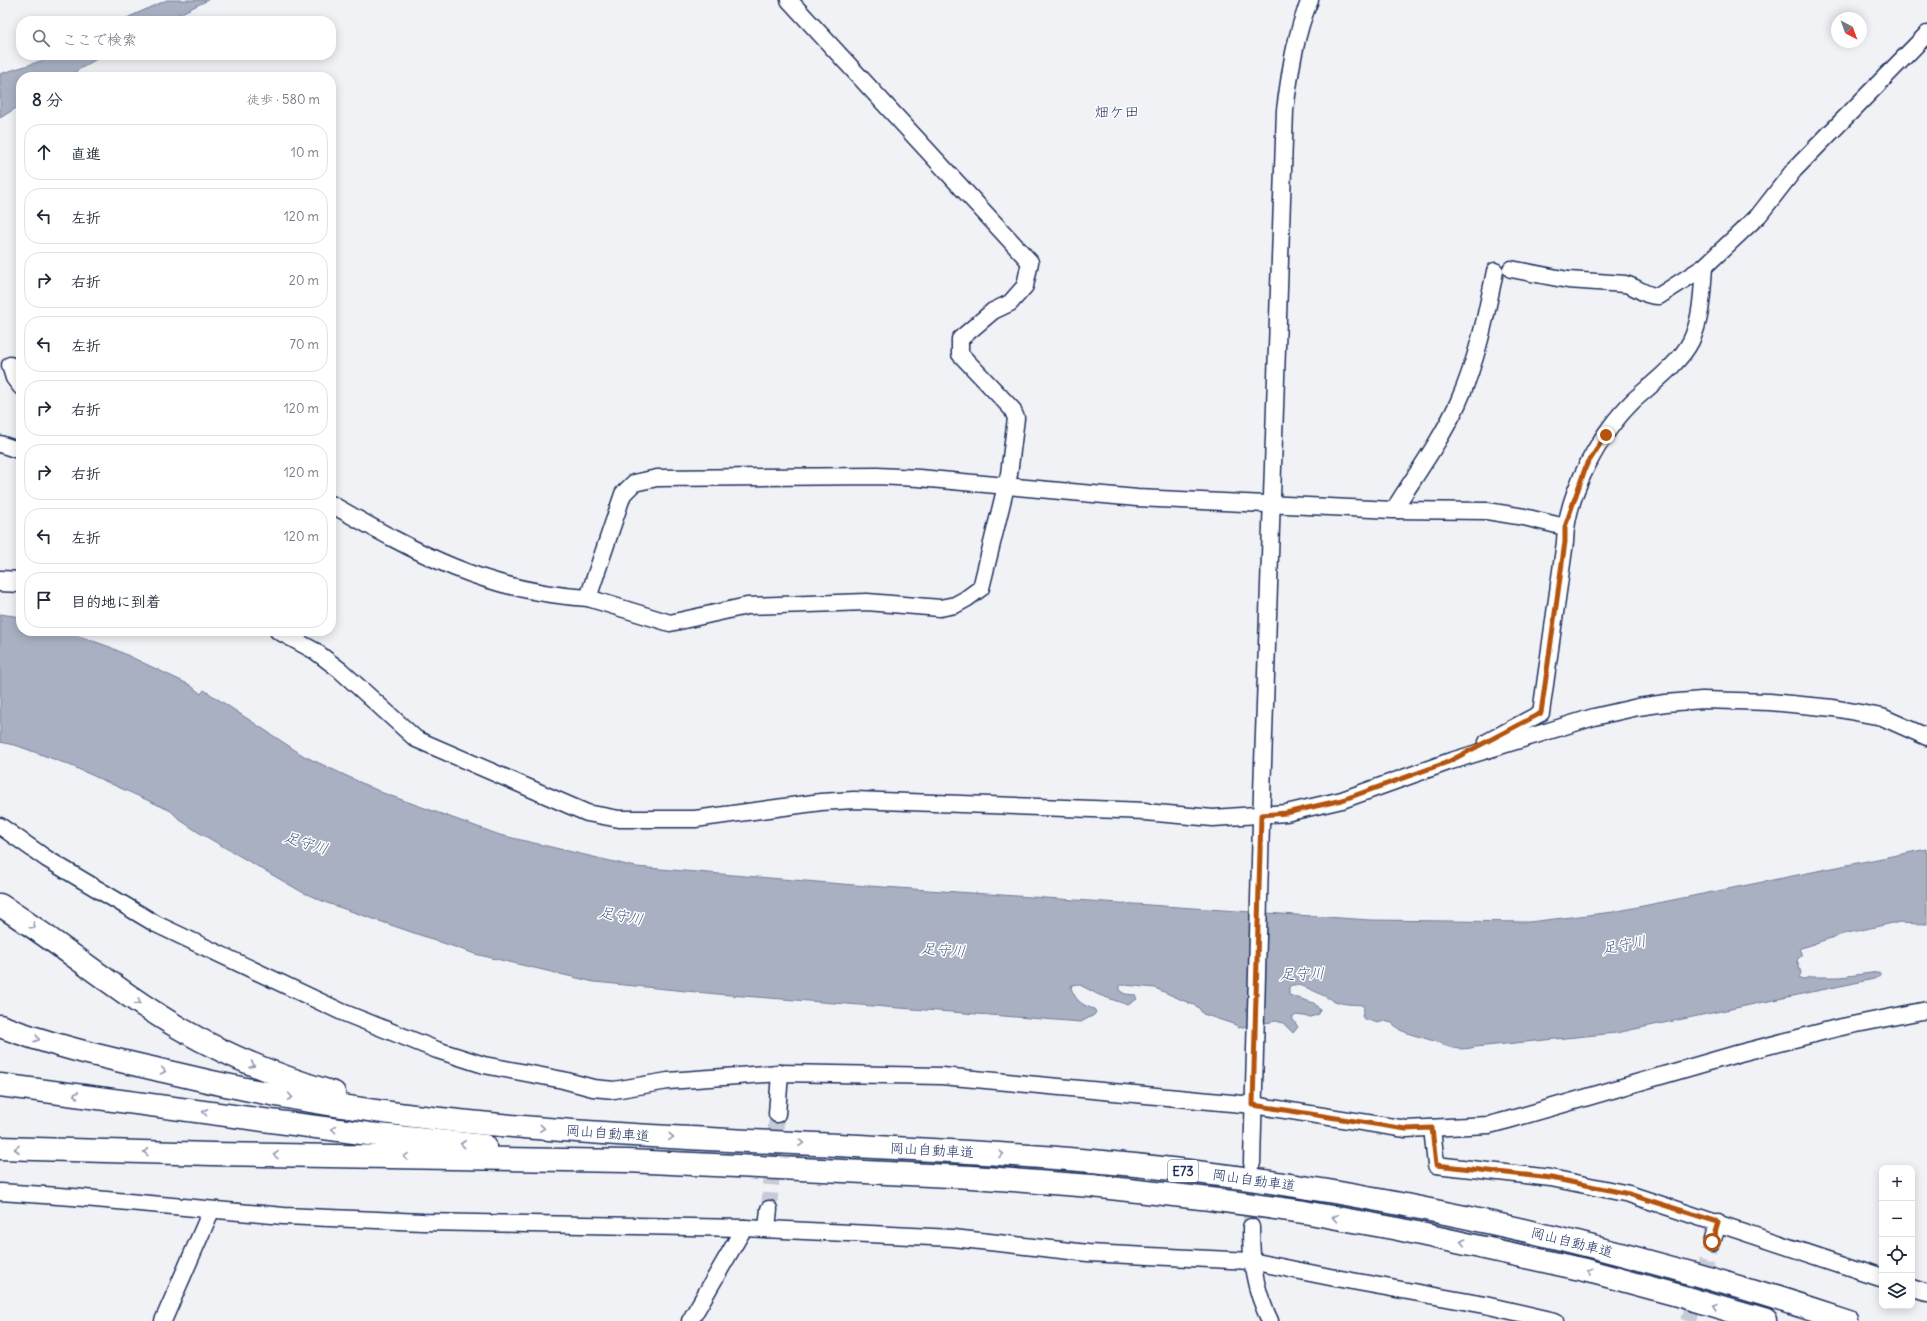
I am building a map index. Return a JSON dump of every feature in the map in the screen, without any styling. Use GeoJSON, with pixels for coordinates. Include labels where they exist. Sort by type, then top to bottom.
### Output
{"type":"FeatureCollection","features":[{"type":"Feature","properties":{"kind":"highway"},"geometry":{"type":"LineString","coordinates":[[0,905],[152,1011],[199,1039],[242,1061],[276,1074],[347,1097],[503,1125]]}},
{"type":"Feature","properties":{"kind":"highway"},"geometry":{"type":"LineString","coordinates":[[0,1026],[48,1043],[114,1060],[271,1094],[386,1112],[503,1125]]}},
{"type":"Feature","properties":{"kind":"highway"},"geometry":{"type":"LineString","coordinates":[[0,1085],[369,1134],[627,1161]]}},
{"type":"Feature","properties":{"kind":"highway","name":"岡山自動車道"},"geometry":{"type":"LineString","coordinates":[[503,1125],[626,1135],[972,1152],[1096,1161],[1311,1188],[1406,1204],[1592,1246],[1781,1299],[1847,1321]]}},
{"type":"Feature","properties":{"kind":"highway"},"geometry":{"type":"LineString","coordinates":[[0,1148],[220,1154],[627,1161]]}},
{"type":"Feature","properties":{"kind":"highway","name":"岡山自動車道"},"geometry":{"type":"LineString","coordinates":[[627,1161],[972,1177],[1092,1186],[1241,1204],[1390,1227],[1491,1248],[1677,1294],[1766,1321]]}},
{"type":"Feature","properties":{"kind":"main road"},"geometry":{"type":"LineString","coordinates":[[0,581],[16,582]]}},
{"type":"Feature","properties":{"kind":"street"},"geometry":{"type":"LineString","coordinates":[[336,507],[423,554],[463,572],[491,582],[526,590],[588,598],[670,623],[747,606],[860,602],[940,608],[954,605],[976,594],[981,588],[1007,486],[1016,418],[1012,409],[960,354],[960,339],[993,311],[1010,303],[1025,286],[1030,262],[789,0]]}},
{"type":"Feature","properties":{"kind":"street"},"geometry":{"type":"LineString","coordinates":[[1252,1163],[1261,819],[1286,110],[1290,73],[1298,37],[1310,0]]}},
{"type":"Feature","properties":{"kind":"street"},"geometry":{"type":"LineString","coordinates":[[1511,269],[1568,280],[1626,284],[1633,286],[1651,297],[1659,296],[1704,267],[1759,214],[1794,170],[1927,34]]}},
{"type":"Feature","properties":{"kind":"street"},"geometry":{"type":"LineString","coordinates":[[1448,762],[1541,713],[1564,550],[1565,527],[1586,466],[1620,415],[1672,365],[1690,342],[1699,321],[1704,267]]}},
{"type":"Feature","properties":{"kind":"street"},"geometry":{"type":"LineString","coordinates":[[1398,510],[1398,503],[1442,434],[1458,403],[1475,360],[1495,271]]}},
{"type":"Feature","properties":{"kind":"street"},"geometry":{"type":"LineString","coordinates":[[10,365],[16,381]]}},
{"type":"Feature","properties":{"kind":"street"},"geometry":{"type":"LineString","coordinates":[[0,444],[16,449]]}},
{"type":"Feature","properties":{"kind":"street"},"geometry":{"type":"LineString","coordinates":[[588,598],[623,494],[634,483],[657,478],[877,476],[920,478],[1137,498],[1272,503],[1398,510],[1486,511],[1524,517],[1565,527]]}},
{"type":"Feature","properties":{"kind":"street"},"geometry":{"type":"LineString","coordinates":[[287,636],[315,651],[340,670],[416,739],[587,813],[602,817],[641,820],[695,819],[821,802],[854,800],[1146,811],[1145,812],[1213,818],[1261,819],[1342,800],[1448,762],[1594,717],[1638,707],[1702,700],[1770,702],[1834,708],[1882,717],[1927,737]]}},
{"type":"Feature","properties":{"kind":"street"},"geometry":{"type":"LineString","coordinates":[[0,826],[46,859],[156,924],[342,1012],[437,1050],[484,1065],[563,1080],[593,1088],[614,1090],[668,1081],[780,1073],[942,1076],[1253,1099],[1400,1129],[1488,1125],[1755,1049],[1836,1028],[1927,1010]]}},
{"type":"Feature","properties":{"kind":"street"},"geometry":{"type":"LineString","coordinates":[[777,1114],[780,1073]]}},
{"type":"Feature","properties":{"kind":"street"},"geometry":{"type":"LineString","coordinates":[[1432,1128],[1436,1165],[1551,1178],[1629,1194],[1718,1222],[1879,1277]]}},
{"type":"Feature","properties":{"kind":"street"},"geometry":{"type":"LineString","coordinates":[[0,1192],[284,1216],[423,1222],[767,1229],[953,1238],[1088,1253],[1251,1260],[1345,1280],[1485,1305],[1555,1321]]}},
{"type":"Feature","properties":{"kind":"street"},"geometry":{"type":"LineString","coordinates":[[767,1229],[769,1209]]}},
{"type":"Feature","properties":{"kind":"street"},"geometry":{"type":"LineString","coordinates":[[163,1321],[211,1211]]}},
{"type":"Feature","properties":{"kind":"street"},"geometry":{"type":"LineString","coordinates":[[1712,1242],[1718,1222]]}},
{"type":"Feature","properties":{"kind":"street"},"geometry":{"type":"LineString","coordinates":[[1251,1227],[1251,1260],[1263,1317]]}},
{"type":"Feature","properties":{"kind":"street"},"geometry":{"type":"LineString","coordinates":[[690,1321],[744,1228]]}},
{"type":"Feature","properties":{"kind":"street"},"geometry":{"type":"LineString","coordinates":[[1915,1289],[1927,1293]]}},
{"type":"Feature","properties":{"kind":"water"},"geometry":{"type":"Polygon","coordinates":[[[167,0],[208,0],[175,16],[131,16],[167,0]]]}},
{"type":"Feature","properties":{"kind":"water"},"geometry":{"type":"Polygon","coordinates":[[[44,60],[95,60],[75,72],[16,72],[16,108],[0,118],[0,74],[44,60]]]}},
{"type":"Feature","properties":{"kind":"water","name":"足守川"},"geometry":{"type":"Polygon","coordinates":[[[0,614],[16,616],[16,636],[79,636],[110,647],[190,685],[201,694],[204,690],[304,756],[383,793],[500,835],[636,867],[854,885],[1370,920],[1529,922],[1613,912],[1927,849],[1927,924],[1893,923],[1843,934],[1799,950],[1801,952],[1801,956],[1797,960],[1801,973],[1799,978],[1802,980],[1809,977],[1840,977],[1879,972],[1881,975],[1874,979],[1616,1033],[1467,1049],[1449,1047],[1441,1043],[1410,1034],[1400,1030],[1392,1023],[1384,1021],[1378,1023],[1364,1019],[1362,1016],[1364,1008],[1362,1005],[1341,1003],[1299,985],[1289,987],[1289,995],[1314,1003],[1320,1010],[1319,1014],[1311,1017],[1296,1015],[1292,1018],[1298,1027],[1293,1033],[1283,1023],[1276,1021],[1238,1028],[1236,1025],[1203,1014],[1198,1007],[1155,988],[1125,985],[1120,985],[1120,991],[1125,994],[1135,995],[1137,999],[1128,1005],[1099,995],[1078,984],[1072,985],[1071,988],[1077,999],[1086,1006],[1094,1009],[1096,1012],[1094,1015],[1081,1022],[717,994],[594,982],[475,954],[327,903],[302,892],[198,832],[180,820],[171,811],[67,764],[18,746],[0,742],[0,614]]]}},
{"type":"Feature","properties":{"kind":"tunnel"},"geometry":{"type":"LineString","coordinates":[[769,1209],[777,1114]]}},
{"type":"Feature","properties":{"kind":"tunnel"},"geometry":{"type":"LineString","coordinates":[[1251,1227],[1252,1169]]}},
{"type":"Feature","properties":{"kind":"tunnel"},"geometry":{"type":"LineString","coordinates":[[1688,1321],[1712,1243]]}},
{"type":"Feature","properties":{"kind":"district","name":"畑ケ田"},"geometry":{"type":"Point","coordinates":[1117,112]}},
{"type":"Feature","properties":{"kind":"route"},"geometry":{"type":"LineString","coordinates":[[1606,435],[1586,466],[1565,527],[1565,542],[1541,713],[1448,762],[1342,800],[1286,813],[1261,815],[1253,1105],[1374,1125],[1406,1129],[1432,1128],[1436,1165],[1551,1178],[1629,1194],[1718,1222],[1712,1242]]}}]}
